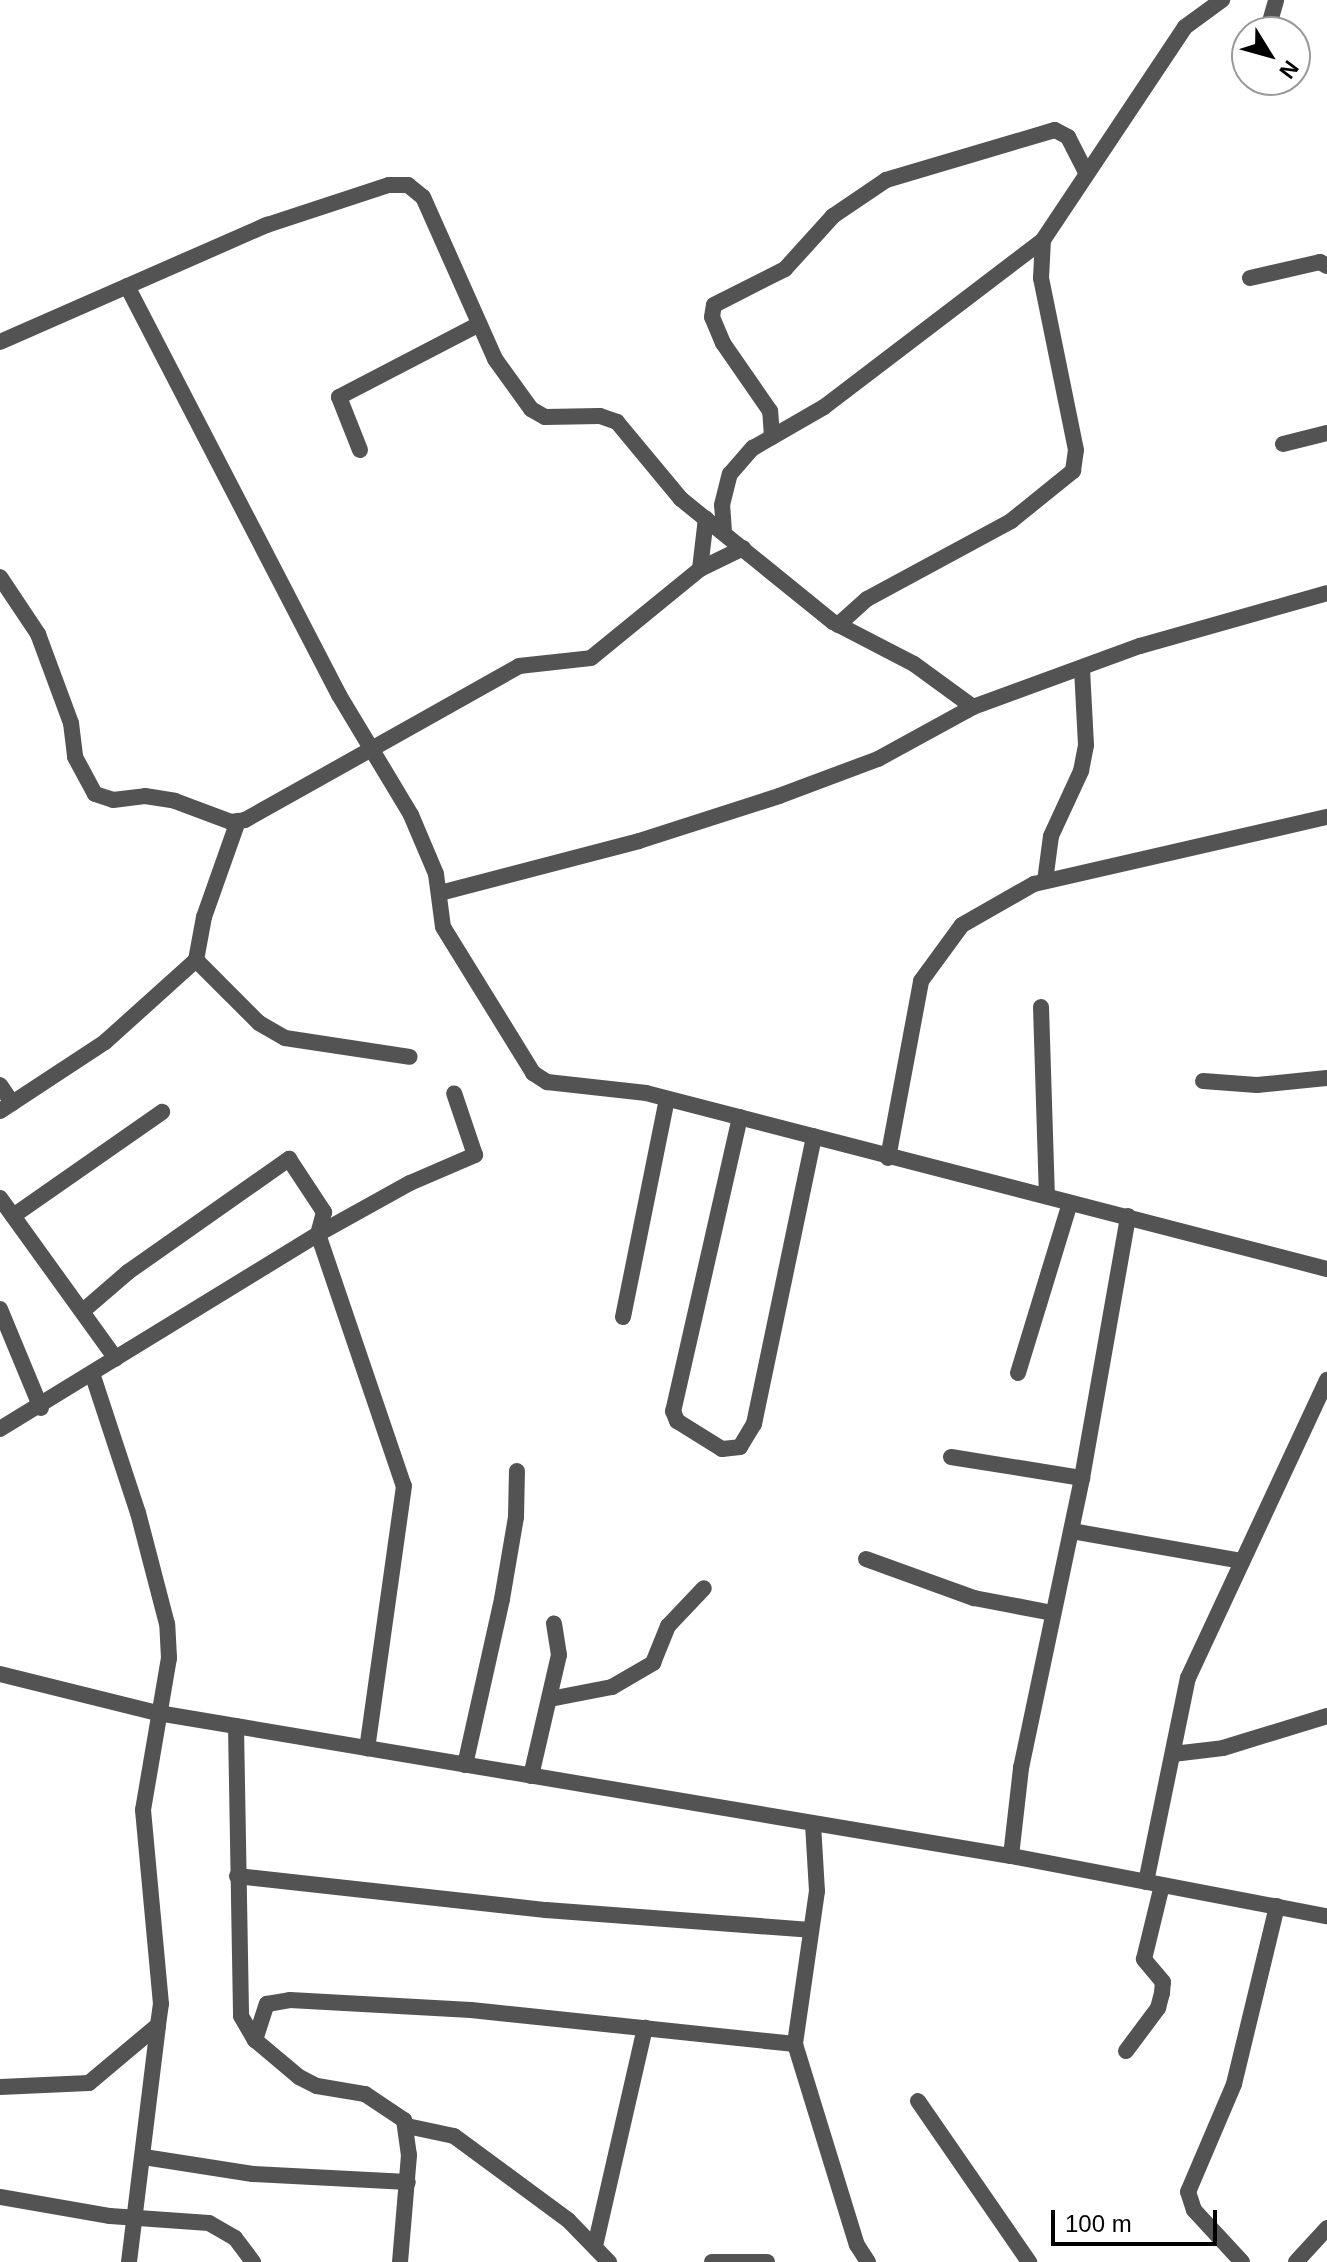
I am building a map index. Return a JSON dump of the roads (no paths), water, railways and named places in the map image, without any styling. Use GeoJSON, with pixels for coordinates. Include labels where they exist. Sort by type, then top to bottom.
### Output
{"type":"FeatureCollection","features":[{"type":"Feature","properties":{"kind":"street"},"geometry":{"type":"LineString","coordinates":[[724,532],[722,505],[730,474],[753,448],[824,407],[1043,240],[1085,171],[1185,27],[1222,0]]}},
{"type":"Feature","properties":{"kind":"street"},"geometry":{"type":"LineString","coordinates":[[772,437],[770,411],[723,343],[712,317],[714,305],[785,269],[833,216],[886,180],[1055,130],[1068,137],[1085,171]]}},
{"type":"Feature","properties":{"kind":"street"},"geometry":{"type":"LineString","coordinates":[[0,342],[267,225],[401,184],[423,197],[495,359],[531,409],[545,417],[600,416],[617,422],[659,476],[838,625],[904,658],[973,707]]}},
{"type":"Feature","properties":{"kind":"street"},"geometry":{"type":"LineString","coordinates":[[838,625],[867,599],[1011,521],[1073,471],[1076,450],[1041,278],[1043,240]]}},
{"type":"Feature","properties":{"kind":"street"},"geometry":{"type":"LineString","coordinates":[[1250,278],[1320,262],[1327,266]]}},
{"type":"Feature","properties":{"kind":"street"},"geometry":{"type":"LineString","coordinates":[[127,286],[372,750],[411,815],[440,893],[443,927],[533,1073],[547,1082],[618,1088],[740,1117],[888,1158],[1047,1193],[1070,1203],[1327,1269]]}},
{"type":"Feature","properties":{"kind":"street"},"geometry":{"type":"LineString","coordinates":[[360,450],[339,397],[479,324]]}},
{"type":"Feature","properties":{"kind":"street"},"geometry":{"type":"LineString","coordinates":[[1283,444],[1327,433]]}},
{"type":"Feature","properties":{"kind":"street"},"geometry":{"type":"LineString","coordinates":[[700,569],[708,542],[706,518]]}},
{"type":"Feature","properties":{"kind":"street"},"geometry":{"type":"LineString","coordinates":[[0,577],[38,634],[71,723],[75,757],[95,794],[113,800],[145,796],[175,801],[221,820],[238,821],[372,750],[519,666],[591,658],[700,569],[743,548]]}},
{"type":"Feature","properties":{"kind":"street"},"geometry":{"type":"LineString","coordinates":[[440,893],[639,841],[838,776],[973,707],[1140,646],[1327,593]]}},
{"type":"Feature","properties":{"kind":"street"},"geometry":{"type":"LineString","coordinates":[[1045,881],[1051,836],[1081,771],[1086,745],[1082,669]]}},
{"type":"Feature","properties":{"kind":"street"},"geometry":{"type":"LineString","coordinates":[[888,1158],[921,981],[962,925],[1017,890],[1045,881],[1327,817]]}},
{"type":"Feature","properties":{"kind":"street"},"geometry":{"type":"LineString","coordinates":[[0,1085],[6,1107],[105,1042],[196,960],[204,917],[238,821]]}},
{"type":"Feature","properties":{"kind":"street"},"geometry":{"type":"LineString","coordinates":[[196,960],[259,1023],[285,1038],[410,1057]]}},
{"type":"Feature","properties":{"kind":"street"},"geometry":{"type":"LineString","coordinates":[[1041,1007],[1047,1193]]}},
{"type":"Feature","properties":{"kind":"street"},"geometry":{"type":"LineString","coordinates":[[1203,1081],[1257,1085],[1327,1078]]}},
{"type":"Feature","properties":{"kind":"street"},"geometry":{"type":"LineString","coordinates":[[0,1429],[41,1408],[318,1234],[410,1183],[475,1155],[454,1093]]}},
{"type":"Feature","properties":{"kind":"street"},"geometry":{"type":"LineString","coordinates":[[623,1317],[667,1099]]}},
{"type":"Feature","properties":{"kind":"street"},"geometry":{"type":"LineString","coordinates":[[13,1216],[162,1112]]}},
{"type":"Feature","properties":{"kind":"street"},"geometry":{"type":"LineString","coordinates":[[740,1117],[673,1411],[677,1421],[722,1449],[740,1447],[754,1424],[814,1136]]}},
{"type":"Feature","properties":{"kind":"street"},"geometry":{"type":"LineString","coordinates":[[84,1310],[128,1272],[289,1159],[324,1212],[318,1234],[404,1486],[367,1748]]}},
{"type":"Feature","properties":{"kind":"street"},"geometry":{"type":"LineString","coordinates":[[0,1198],[84,1310],[116,1359]]}},
{"type":"Feature","properties":{"kind":"street"},"geometry":{"type":"LineString","coordinates":[[1018,1373],[1070,1203]]}},
{"type":"Feature","properties":{"kind":"street"},"geometry":{"type":"LineString","coordinates":[[1011,1856],[1021,1768],[1072,1531],[1128,1216]]}},
{"type":"Feature","properties":{"kind":"street"},"geometry":{"type":"LineString","coordinates":[[0,1309],[41,1408]]}},
{"type":"Feature","properties":{"kind":"street"},"geometry":{"type":"LineString","coordinates":[[93,1376],[161,1588],[169,1658],[143,1810],[159,1953],[158,2025],[137,2217],[129,2262]]}},
{"type":"Feature","properties":{"kind":"street"},"geometry":{"type":"LineString","coordinates":[[1126,2051],[1158,2008],[1162,1993],[1163,1982],[1144,1959],[1173,1754],[1188,1678],[1327,1380]]}},
{"type":"Feature","properties":{"kind":"street"},"geometry":{"type":"LineString","coordinates":[[951,1457],[1082,1478]]}},
{"type":"Feature","properties":{"kind":"street"},"geometry":{"type":"LineString","coordinates":[[465,1765],[502,1599],[516,1517],[517,1471]]}},
{"type":"Feature","properties":{"kind":"street"},"geometry":{"type":"LineString","coordinates":[[1072,1531],[1242,1561]]}},
{"type":"Feature","properties":{"kind":"street"},"geometry":{"type":"LineString","coordinates":[[866,1559],[974,1598],[1053,1613]]}},
{"type":"Feature","properties":{"kind":"street"},"geometry":{"type":"LineString","coordinates":[[550,1699],[612,1687],[653,1663],[668,1626],[704,1588]]}},
{"type":"Feature","properties":{"kind":"street"},"geometry":{"type":"LineString","coordinates":[[531,1776],[559,1655],[554,1623]]}},
{"type":"Feature","properties":{"kind":"street"},"geometry":{"type":"LineString","coordinates":[[0,1674],[158,1713],[1011,1856],[1327,1916]]}},
{"type":"Feature","properties":{"kind":"street"},"geometry":{"type":"LineString","coordinates":[[1173,1754],[1223,1748],[1327,1716]]}},
{"type":"Feature","properties":{"kind":"street"},"geometry":{"type":"LineString","coordinates":[[236,1726],[241,2016],[255,2040],[299,2077],[317,2086],[377,2099],[407,2126],[454,2136],[595,2246],[609,2262]]}},
{"type":"Feature","properties":{"kind":"street"},"geometry":{"type":"LineString","coordinates":[[813,1824],[817,1880],[795,2044],[858,2258]]}},
{"type":"Feature","properties":{"kind":"street"},"geometry":{"type":"LineString","coordinates":[[237,1876],[546,1910],[810,1930]]}},
{"type":"Feature","properties":{"kind":"street"},"geometry":{"type":"LineString","coordinates":[[1242,2262],[1194,2210],[1188,2192],[1234,2084],[1277,1906]]}},
{"type":"Feature","properties":{"kind":"street"},"geometry":{"type":"LineString","coordinates":[[255,2040],[267,2004],[290,2000],[471,2010],[795,2044]]}},
{"type":"Feature","properties":{"kind":"street"},"geometry":{"type":"LineString","coordinates":[[0,2087],[89,2083],[158,2025]]}},
{"type":"Feature","properties":{"kind":"street"},"geometry":{"type":"LineString","coordinates":[[595,2246],[645,2028]]}},
{"type":"Feature","properties":{"kind":"street"},"geometry":{"type":"LineString","coordinates":[[918,2101],[1029,2262]]}},
{"type":"Feature","properties":{"kind":"street"},"geometry":{"type":"LineString","coordinates":[[400,2262],[408,2182],[407,2126]]}},
{"type":"Feature","properties":{"kind":"street"},"geometry":{"type":"LineString","coordinates":[[144,2157],[253,2174],[408,2182]]}},
{"type":"Feature","properties":{"kind":"street"},"geometry":{"type":"LineString","coordinates":[[0,2197],[137,2217],[209,2223],[235,2238],[253,2262]]}},
{"type":"Feature","properties":{"kind":"street"},"geometry":{"type":"LineString","coordinates":[[1296,2262],[1327,2228]]}},
{"type":"Feature","properties":{"kind":"street"},"geometry":{"type":"LineString","coordinates":[[712,2262],[767,2262]]}}]}
